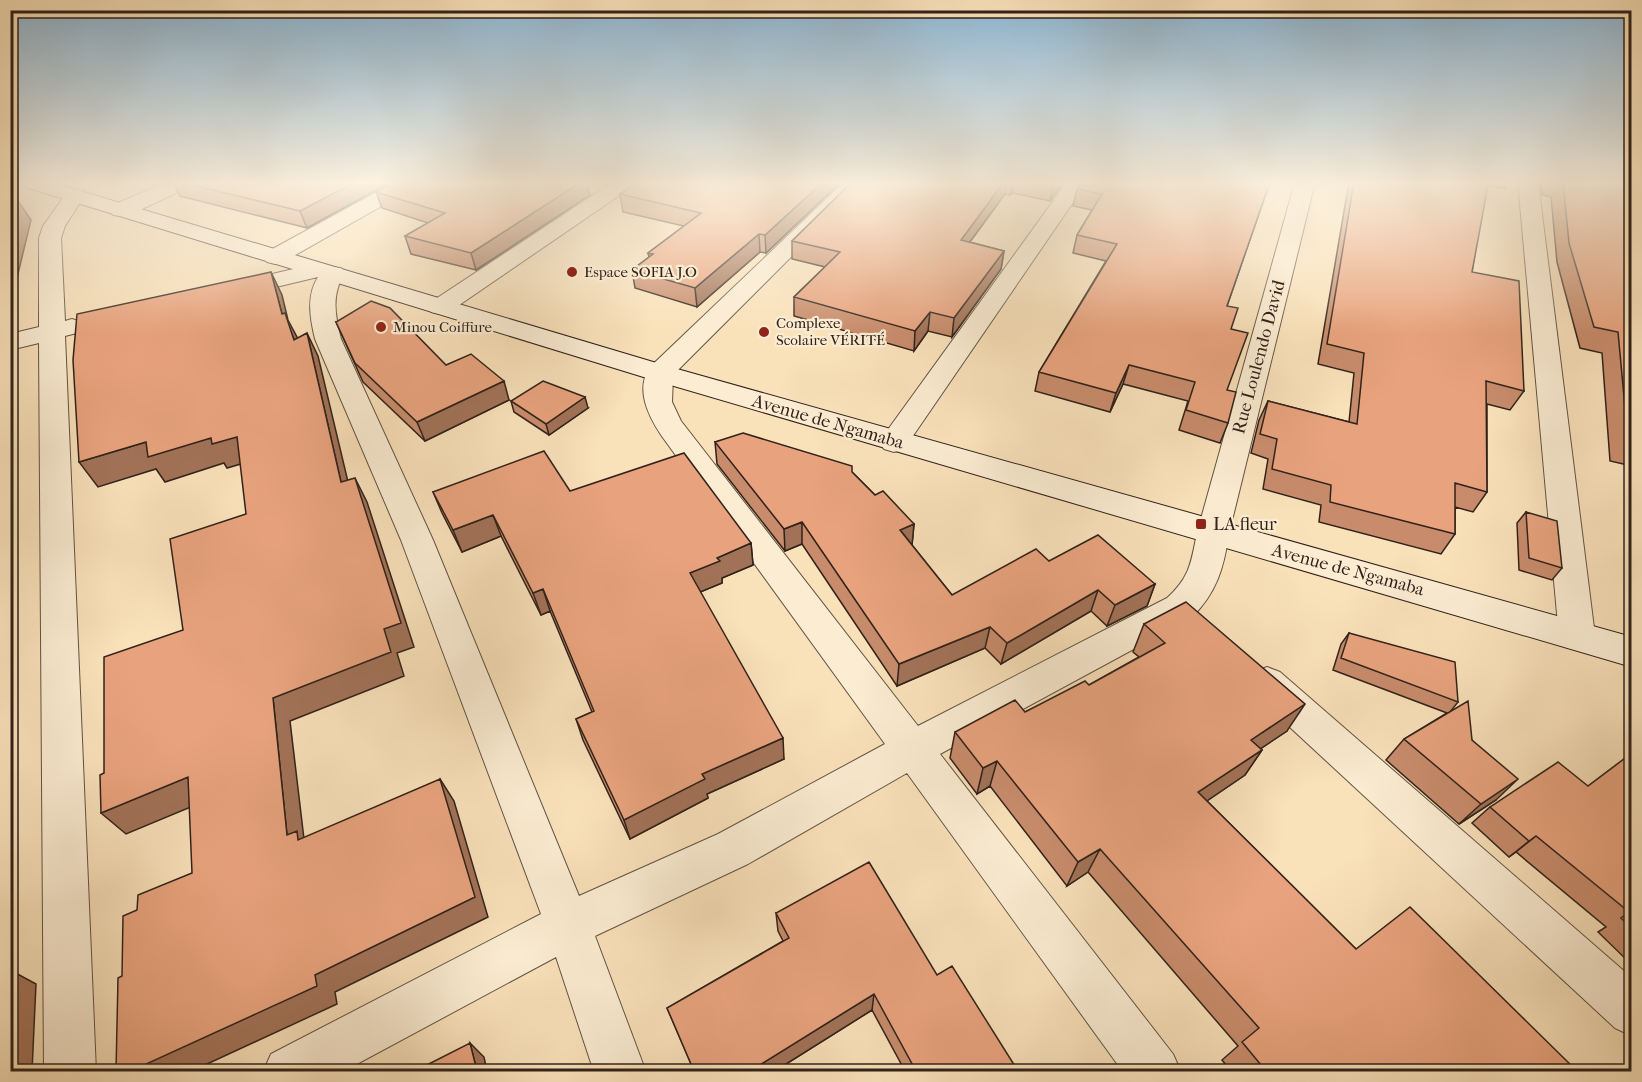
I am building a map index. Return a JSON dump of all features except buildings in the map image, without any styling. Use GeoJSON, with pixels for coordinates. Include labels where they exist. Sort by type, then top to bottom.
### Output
{"type":"FeatureCollection","features":[{"type":"Feature","properties":{"kind":"street"},"geometry":{"type":"LineString","coordinates":[[52,232],[50,238],[52,332],[70,1071]]}},
{"type":"Feature","properties":{"kind":"street","name":"Avenue de Ngamaba"},"geometry":{"type":"LineString","coordinates":[[195,232],[894,442],[1577,636],[1629,653]]}},
{"type":"Feature","properties":{"kind":"street"},"geometry":{"type":"LineString","coordinates":[[275,257],[319,232]]}},
{"type":"Feature","properties":{"kind":"street"},"geometry":{"type":"LineString","coordinates":[[440,307],[551,232]]}},
{"type":"Feature","properties":{"kind":"street"},"geometry":{"type":"LineString","coordinates":[[804,232],[660,373],[656,400],[662,415],[1155,1071]]}},
{"type":"Feature","properties":{"kind":"street"},"geometry":{"type":"LineString","coordinates":[[894,442],[1041,232]]}},
{"type":"Feature","properties":{"kind":"street","name":"Rue Loulendo David"},"geometry":{"type":"LineString","coordinates":[[289,1071],[568,925],[733,849],[913,749],[1192,618],[1196,594],[1205,577],[1213,533],[1292,232]]}},
{"type":"Feature","properties":{"kind":"street"},"geometry":{"type":"LineString","coordinates":[[1533,232],[1577,636]]}},
{"type":"Feature","properties":{"kind":"street"},"geometry":{"type":"LineString","coordinates":[[203,297],[326,272],[322,317],[328,339],[417,540],[568,925],[620,1071]]}},
{"type":"Feature","properties":{"kind":"street"},"geometry":{"type":"LineString","coordinates":[[10,342],[98,321]]}},
{"type":"Feature","properties":{"kind":"street"},"geometry":{"type":"LineString","coordinates":[[1238,657],[1632,1011]]}},
{"type":"Feature","properties":{"kind":"place","name":"Espace SOFIA J.O"},"geometry":{"type":"Point","coordinates":[572,272]}},
{"type":"Feature","properties":{"kind":"place","name":"Minou Coiffure"},"geometry":{"type":"Point","coordinates":[381,327]}},
{"type":"Feature","properties":{"kind":"place","name":"Complexe Scolaire VÉRITÉ"},"geometry":{"type":"Point","coordinates":[764,332]}},
{"type":"Feature","properties":{"kind":"place","name":"LA fleur"},"geometry":{"type":"Point","coordinates":[1201,524]}}]}
